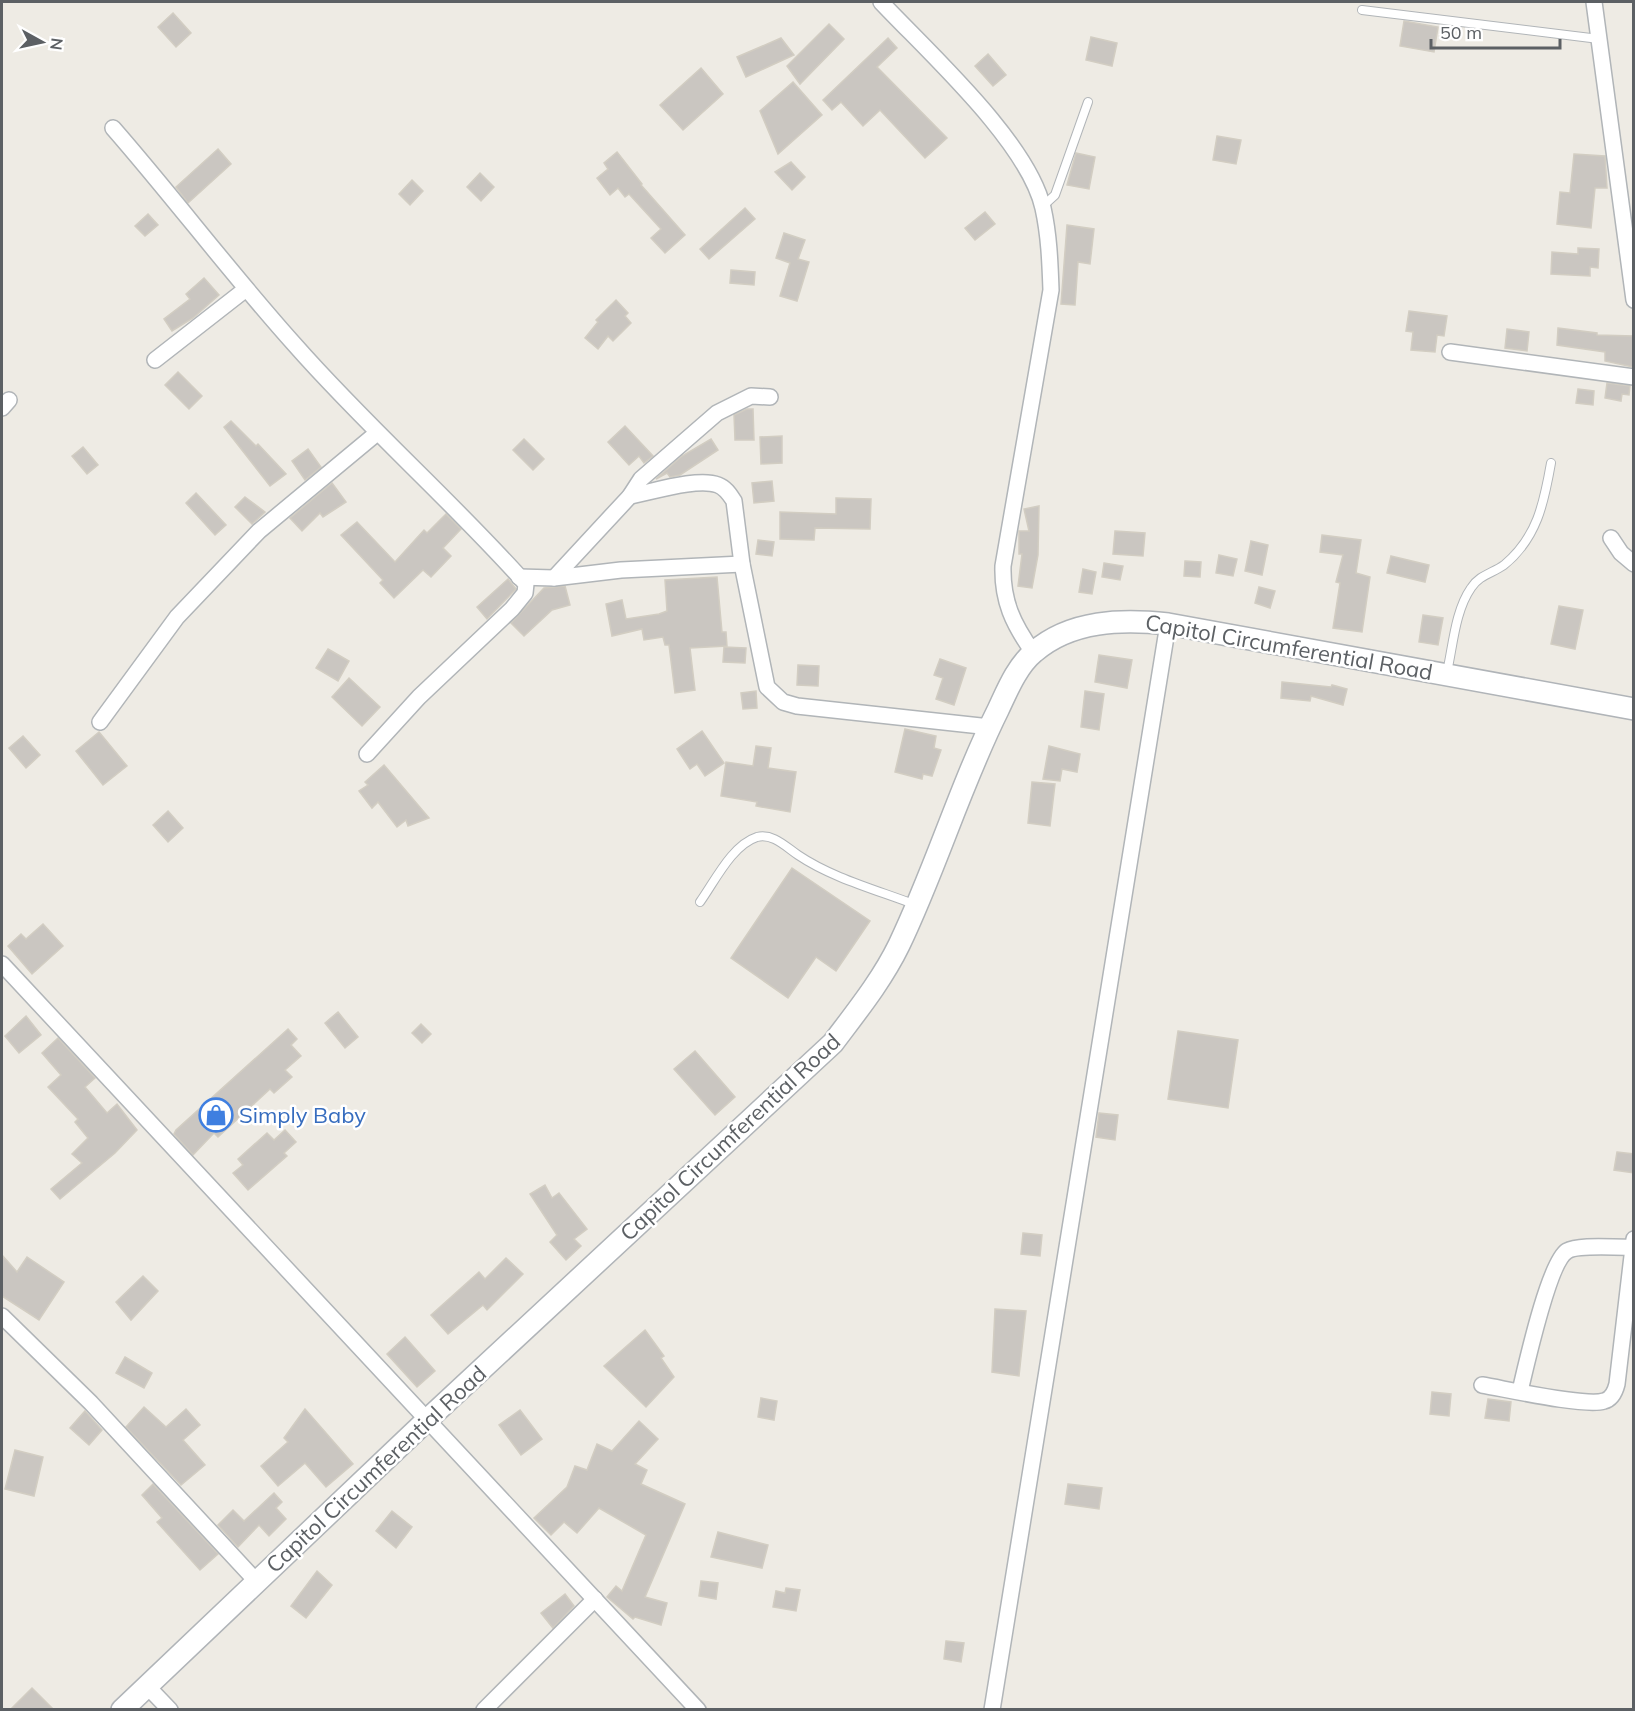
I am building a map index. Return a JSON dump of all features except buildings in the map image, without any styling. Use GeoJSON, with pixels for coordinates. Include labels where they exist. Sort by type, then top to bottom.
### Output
{"type":"FeatureCollection","features":[{"type":"Feature","properties":{"kind":"main road","name":"Capitol Circumferential Road"},"geometry":{"type":"LineString","coordinates":[[122,1710],[427,1420],[833,1042],[870,994],[899,946],[990,727],[1013,679],[1033,652],[1063,634],[1097,623],[1134,621],[1168,624],[1634,709]]}},
{"type":"Feature","properties":{"kind":"street"},"geometry":{"type":"LineString","coordinates":[[881,2],[991,119],[1025,165],[1043,206],[1049,248],[1051,290],[1003,566],[1005,601],[1011,618],[1033,652]]}},
{"type":"Feature","properties":{"kind":"street"},"geometry":{"type":"LineString","coordinates":[[1594,2],[1634,300]]}},
{"type":"Feature","properties":{"kind":"street"},"geometry":{"type":"LineString","coordinates":[[113,128],[246,289],[377,433],[494,548],[527,589],[522,597],[419,697],[367,754]]}},
{"type":"Feature","properties":{"kind":"street"},"geometry":{"type":"LineString","coordinates":[[156,360],[246,289]]}},
{"type":"Feature","properties":{"kind":"street"},"geometry":{"type":"LineString","coordinates":[[1450,352],[1634,377]]}},
{"type":"Feature","properties":{"kind":"street"},"geometry":{"type":"LineString","coordinates":[[554,578],[630,496],[641,479],[717,413],[751,396],[770,397]]}},
{"type":"Feature","properties":{"kind":"street"},"geometry":{"type":"LineString","coordinates":[[100,722],[177,617],[259,531],[377,433]]}},
{"type":"Feature","properties":{"kind":"street"},"geometry":{"type":"LineString","coordinates":[[630,496],[702,483],[718,485],[729,492],[734,501],[742,564],[767,687],[773,695],[797,706],[990,727]]}},
{"type":"Feature","properties":{"kind":"street"},"geometry":{"type":"LineString","coordinates":[[1611,538],[1621,553],[1634,564]]}},
{"type":"Feature","properties":{"kind":"street"},"geometry":{"type":"LineString","coordinates":[[519,577],[554,578],[621,570],[742,564]]}},
{"type":"Feature","properties":{"kind":"street"},"geometry":{"type":"LineString","coordinates":[[992,1710],[1168,624]]}},
{"type":"Feature","properties":{"kind":"street"},"geometry":{"type":"LineString","coordinates":[[2,964],[698,1710]]}},
{"type":"Feature","properties":{"kind":"street"},"geometry":{"type":"LineString","coordinates":[[1482,1385],[1587,1402],[1607,1401],[1614,1394],[1617,1384],[1633,1243],[1576,1248],[1567,1250],[1559,1258],[1549,1282],[1520,1391]]}},
{"type":"Feature","properties":{"kind":"street"},"geometry":{"type":"LineString","coordinates":[[2,1316],[91,1403],[257,1582]]}},
{"type":"Feature","properties":{"kind":"street"},"geometry":{"type":"LineString","coordinates":[[484,1710],[594,1599]]}},
{"type":"Feature","properties":{"kind":"street"},"geometry":{"type":"LineString","coordinates":[[147,1686],[170,1710]]}},
{"type":"Feature","properties":{"kind":"lane"},"geometry":{"type":"LineString","coordinates":[[1362,10],[1599,39]]}},
{"type":"Feature","properties":{"kind":"lane"},"geometry":{"type":"LineString","coordinates":[[1043,206],[1055,195],[1088,102]]}},
{"type":"Feature","properties":{"kind":"lane"},"geometry":{"type":"LineString","coordinates":[[1447,675],[1461,611],[1471,588],[1482,576],[1503,566],[1524,546],[1544,502],[1551,463]]}},
{"type":"Feature","properties":{"kind":"lane"},"geometry":{"type":"LineString","coordinates":[[700,902],[736,852],[750,840],[760,836],[782,842],[798,855],[824,869],[916,905]]}},
{"type":"Feature","properties":{"kind":"place","name":"Simply Baby"},"geometry":{"type":"Point","coordinates":[216,1115]}}]}
